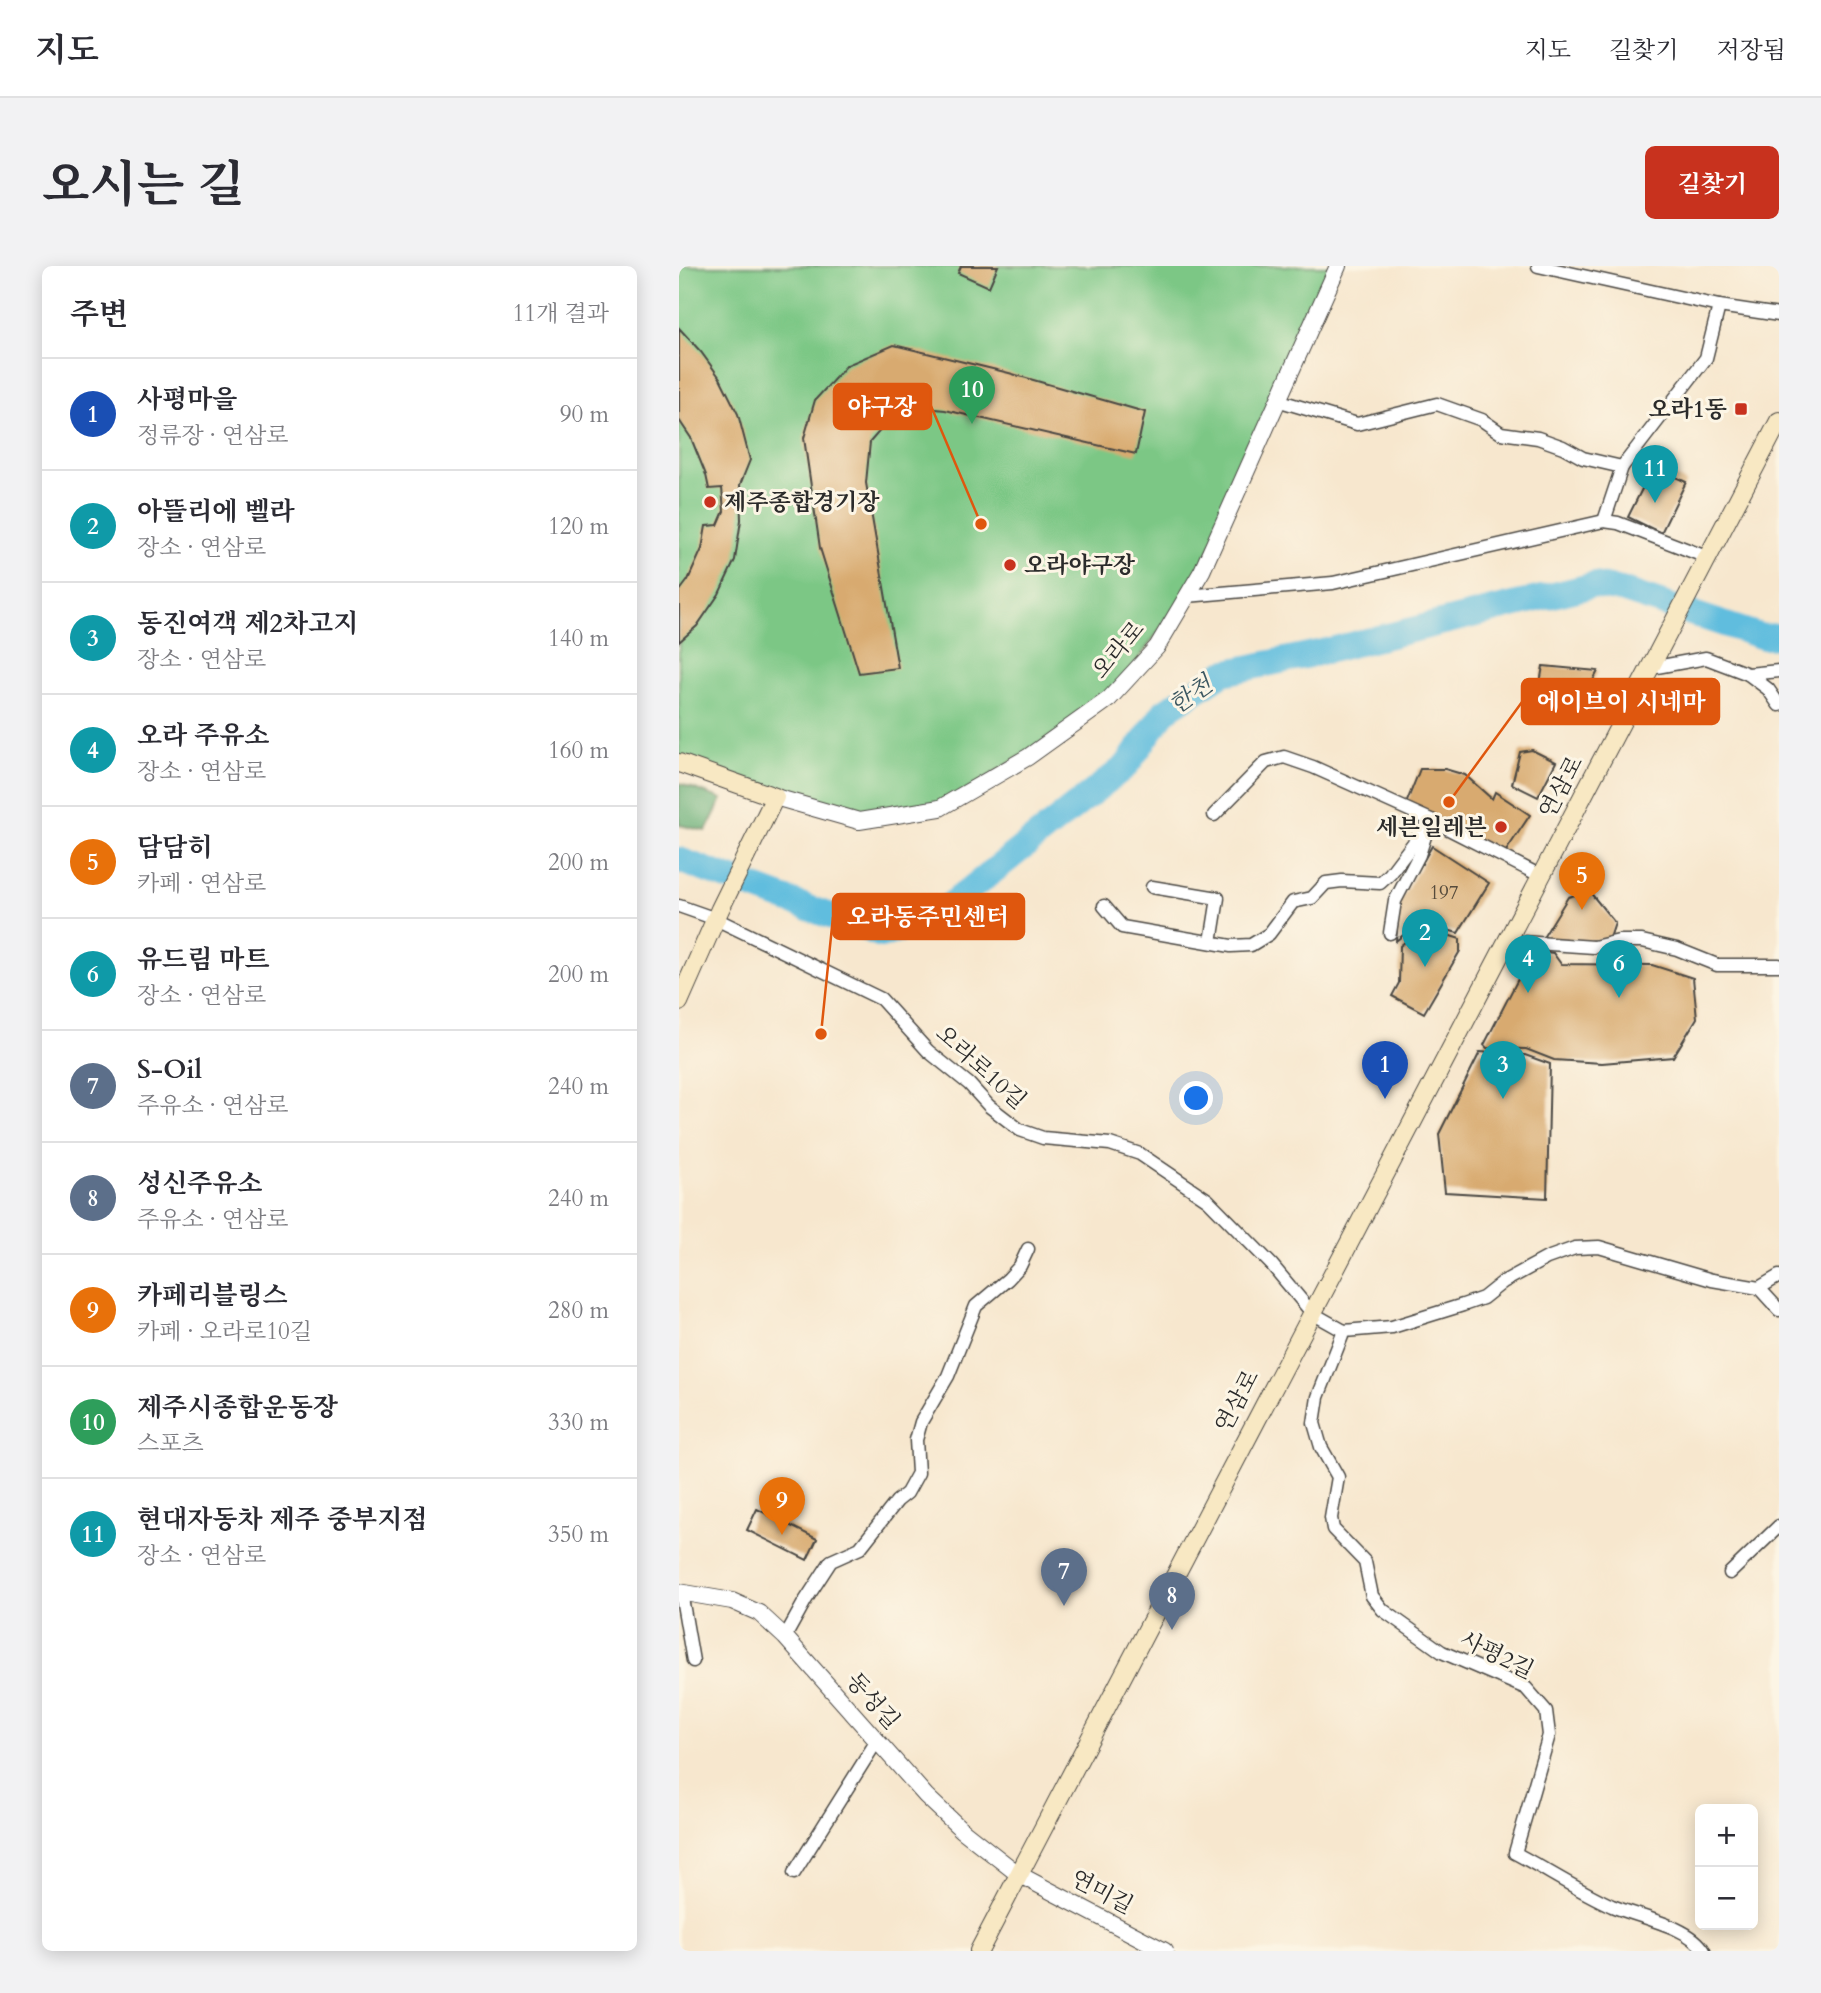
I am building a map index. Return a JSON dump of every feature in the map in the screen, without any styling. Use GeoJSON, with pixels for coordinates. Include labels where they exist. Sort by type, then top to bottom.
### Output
{"type":"FeatureCollection","features":[{"type":"Feature","properties":{"kind":"main road"},"geometry":{"type":"LineString","coordinates":[[1707,561],[1779,421]]}},
{"type":"Feature","properties":{"kind":"main road","name":"연삼로"},"geometry":{"type":"LineString","coordinates":[[979,1951],[1707,561]]}},
{"type":"Feature","properties":{"kind":"main road"},"geometry":{"type":"LineString","coordinates":[[679,763],[775,797],[679,1002]]}},
{"type":"Feature","properties":{"kind":"street","name":"오라로"},"geometry":{"type":"LineString","coordinates":[[775,797],[859,821],[940,808],[1028,757],[1109,699],[1157,647],[1202,571],[1338,266]]}},
{"type":"Feature","properties":{"kind":"street"},"geometry":{"type":"LineString","coordinates":[[1538,266],[1719,306],[1779,315]]}},
{"type":"Feature","properties":{"kind":"street"},"geometry":{"type":"LineString","coordinates":[[1604,522],[1622,467],[1706,358],[1719,306]]}},
{"type":"Feature","properties":{"kind":"street"},"geometry":{"type":"LineString","coordinates":[[1277,400],[1357,424],[1437,404],[1482,420],[1501,433],[1538,438],[1563,446],[1583,458],[1622,467]]}},
{"type":"Feature","properties":{"kind":"street"},"geometry":{"type":"LineString","coordinates":[[1187,596],[1333,583],[1604,522],[1618,523],[1707,561]]}},
{"type":"Feature","properties":{"kind":"street"},"geometry":{"type":"LineString","coordinates":[[1651,668],[1706,658],[1748,674],[1773,690],[1779,705]]}},
{"type":"Feature","properties":{"kind":"street"},"geometry":{"type":"LineString","coordinates":[[1748,674],[1779,671]]}},
{"type":"Feature","properties":{"kind":"street"},"geometry":{"type":"LineString","coordinates":[[1214,814],[1266,762],[1284,757],[1313,767],[1431,820],[1541,876]]}},
{"type":"Feature","properties":{"kind":"street"},"geometry":{"type":"LineString","coordinates":[[1391,933],[1395,901],[1419,855],[1431,820]]}},
{"type":"Feature","properties":{"kind":"street"},"geometry":{"type":"LineString","coordinates":[[1104,906],[1122,927],[1231,946],[1251,945],[1269,933],[1293,902],[1312,898],[1326,883],[1380,883],[1390,874],[1431,820]]}},
{"type":"Feature","properties":{"kind":"street"},"geometry":{"type":"LineString","coordinates":[[1152,887],[1218,898],[1211,942]]}},
{"type":"Feature","properties":{"kind":"street","name":"오라로10길"},"geometry":{"type":"LineString","coordinates":[[679,906],[718,914],[881,999],[928,1051],[1020,1130],[1043,1138],[1110,1144],[1140,1154],[1208,1200],[1272,1265],[1312,1312],[1344,1331]]}},
{"type":"Feature","properties":{"kind":"street"},"geometry":{"type":"LineString","coordinates":[[1507,942],[1594,947],[1619,941],[1642,941],[1677,949],[1717,965],[1779,965]]}},
{"type":"Feature","properties":{"kind":"street"},"geometry":{"type":"LineString","coordinates":[[1344,1331],[1392,1327],[1483,1298],[1503,1282],[1547,1258],[1575,1248],[1599,1247],[1712,1280],[1759,1287],[1779,1276]]}},
{"type":"Feature","properties":{"kind":"street"},"geometry":{"type":"LineString","coordinates":[[785,1637],[831,1562],[860,1548],[897,1501],[907,1493],[918,1473],[916,1440],[921,1422],[948,1376],[976,1306],[1020,1266],[1028,1249]]}},
{"type":"Feature","properties":{"kind":"street"},"geometry":{"type":"LineString","coordinates":[[1759,1287],[1779,1310]]}},
{"type":"Feature","properties":{"kind":"street","name":"사평2길"},"geometry":{"type":"LineString","coordinates":[[1344,1331],[1318,1397],[1314,1423],[1321,1447],[1338,1477],[1331,1518],[1333,1529],[1365,1562],[1372,1596],[1383,1610],[1442,1652],[1526,1688],[1546,1711],[1549,1735],[1515,1853],[1611,1905],[1678,1930],[1700,1944],[1704,1951]]}},
{"type":"Feature","properties":{"kind":"street"},"geometry":{"type":"LineString","coordinates":[[1730,1573],[1779,1525]]}},
{"type":"Feature","properties":{"kind":"street"},"geometry":{"type":"LineString","coordinates":[[680,1592],[693,1661]]}},
{"type":"Feature","properties":{"kind":"street","name":"동성길"},"geometry":{"type":"LineString","coordinates":[[680,1592],[732,1601],[759,1613],[785,1637],[926,1796],[962,1830],[1018,1874]]}},
{"type":"Feature","properties":{"kind":"street"},"geometry":{"type":"LineString","coordinates":[[794,1873],[878,1739]]}},
{"type":"Feature","properties":{"kind":"street","name":"연미길"},"geometry":{"type":"LineString","coordinates":[[1018,1874],[1165,1951]]}},
{"type":"Feature","properties":{"kind":"green space"},"geometry":{"type":"Polygon","coordinates":[[[679,266],[1335,266],[1195,582],[1109,699],[940,808],[859,821],[679,762],[679,266]]]}},
{"type":"Feature","properties":{"kind":"green space"},"geometry":{"type":"Polygon","coordinates":[[[679,783],[722,799],[706,831],[679,825],[679,783]]]}},
{"type":"Feature","properties":{"kind":"building"},"geometry":{"type":"Polygon","coordinates":[[[961,266],[998,266],[989,287],[958,273],[961,266]]]}},
{"type":"Feature","properties":{"kind":"building","name":"제주종합경기장"},"geometry":{"type":"Polygon","coordinates":[[[679,328],[720,378],[738,414],[750,460],[740,485],[741,520],[735,560],[719,594],[697,626],[679,642],[679,592],[688,580],[702,549],[706,526],[718,525],[724,511],[722,488],[709,489],[691,438],[679,420],[679,328]]]}},
{"type":"Feature","properties":{"kind":"building"},"geometry":{"type":"Polygon","coordinates":[[[894,345],[1009,373],[1145,412],[1136,454],[945,410],[916,407],[890,419],[870,442],[866,483],[898,668],[859,673],[820,548],[804,438],[815,400],[847,365],[894,345]]]}},
{"type":"Feature","properties":{"kind":"building"},"geometry":{"type":"Polygon","coordinates":[[[1663,471],[1686,482],[1661,533],[1628,517],[1643,487],[1648,490],[1653,480],[1658,483],[1663,471]]]}},
{"type":"Feature","properties":{"kind":"building"},"geometry":{"type":"Polygon","coordinates":[[[1543,666],[1598,671],[1572,720],[1541,702],[1538,695],[1543,666]]]}},
{"type":"Feature","properties":{"kind":"building"},"geometry":{"type":"Polygon","coordinates":[[[1532,750],[1556,762],[1538,797],[1512,784],[1520,752],[1532,750]]]}},
{"type":"Feature","properties":{"kind":"building"},"geometry":{"type":"Polygon","coordinates":[[[1420,769],[1445,769],[1465,775],[1492,799],[1495,792],[1530,815],[1504,854],[1406,804],[1420,769]]]}},
{"type":"Feature","properties":{"kind":"building"},"geometry":{"type":"Polygon","coordinates":[[[1432,846],[1489,883],[1458,933],[1419,922],[1396,941],[1399,903],[1432,846]]]}},
{"type":"Feature","properties":{"kind":"building"},"geometry":{"type":"Polygon","coordinates":[[[1589,891],[1615,923],[1610,938],[1583,942],[1549,941],[1544,936],[1568,897],[1589,891]]]}},
{"type":"Feature","properties":{"kind":"building"},"geometry":{"type":"Polygon","coordinates":[[[1423,927],[1460,939],[1460,951],[1424,1013],[1392,996],[1399,983],[1400,946],[1423,927]]]}},
{"type":"Feature","properties":{"kind":"building"},"geometry":{"type":"Polygon","coordinates":[[[1533,950],[1553,953],[1561,964],[1652,965],[1693,978],[1697,1018],[1673,1057],[1602,1063],[1554,1060],[1526,1049],[1487,1048],[1484,1045],[1533,950]]]}},
{"type":"Feature","properties":{"kind":"building"},"geometry":{"type":"Polygon","coordinates":[[[1480,1052],[1525,1055],[1550,1064],[1547,1198],[1445,1192],[1439,1134],[1480,1052]]]}},
{"type":"Feature","properties":{"kind":"building"},"geometry":{"type":"Polygon","coordinates":[[[757,1509],[817,1539],[807,1560],[747,1530],[757,1509]]]}},
{"type":"Feature","properties":{"kind":"waterway","name":"한천"},"geometry":{"type":"LineString","coordinates":[[679,860],[882,935],[930,921],[1126,766],[1165,711],[1223,673],[1318,653],[1594,585],[1621,590],[1763,637],[1779,636]]}},
{"type":"Feature","properties":{"kind":"place","name":"오라1동"},"geometry":{"type":"Point","coordinates":[1741,409]}},
{"type":"Feature","properties":{"kind":"place","name":"제주시종합운동장"},"geometry":{"type":"Point","coordinates":[972,424]}},
{"type":"Feature","properties":{"kind":"place","name":"제주종합경기장"},"geometry":{"type":"Point","coordinates":[710,502]}},
{"type":"Feature","properties":{"kind":"place","name":"현대자동차 제주 중부지점"},"geometry":{"type":"Point","coordinates":[1655,503]}},
{"type":"Feature","properties":{"kind":"place","name":"야구장"},"geometry":{"type":"Point","coordinates":[981,524]}},
{"type":"Feature","properties":{"kind":"place","name":"오라야구장"},"geometry":{"type":"Point","coordinates":[1010,565]}},
{"type":"Feature","properties":{"kind":"place","name":"에이브이 시네마"},"geometry":{"type":"Point","coordinates":[1449,802]}},
{"type":"Feature","properties":{"kind":"place","name":"세븐일레븐"},"geometry":{"type":"Point","coordinates":[1501,827]}},
{"type":"Feature","properties":{"kind":"place","name":"담담히"},"geometry":{"type":"Point","coordinates":[1582,910]}},
{"type":"Feature","properties":{"kind":"place","name":"아뜰리에 벨라"},"geometry":{"type":"Point","coordinates":[1425,967]}},
{"type":"Feature","properties":{"kind":"place","name":"오라 주유소"},"geometry":{"type":"Point","coordinates":[1528,993]}},
{"type":"Feature","properties":{"kind":"place","name":"유드림 마트"},"geometry":{"type":"Point","coordinates":[1619,998]}},
{"type":"Feature","properties":{"kind":"place","name":"오라동주민센터"},"geometry":{"type":"Point","coordinates":[821,1034]}},
{"type":"Feature","properties":{"kind":"place","name":"사평마을"},"geometry":{"type":"Point","coordinates":[1385,1099]}},
{"type":"Feature","properties":{"kind":"place","name":"동진여객 제2차고지"},"geometry":{"type":"Point","coordinates":[1503,1099]}},
{"type":"Feature","properties":{"kind":"place","name":"카페리블링스"},"geometry":{"type":"Point","coordinates":[782,1535]}},
{"type":"Feature","properties":{"kind":"place","name":"S-Oil"},"geometry":{"type":"Point","coordinates":[1064,1606]}},
{"type":"Feature","properties":{"kind":"place","name":"성신주유소"},"geometry":{"type":"Point","coordinates":[1172,1630]}}]}
